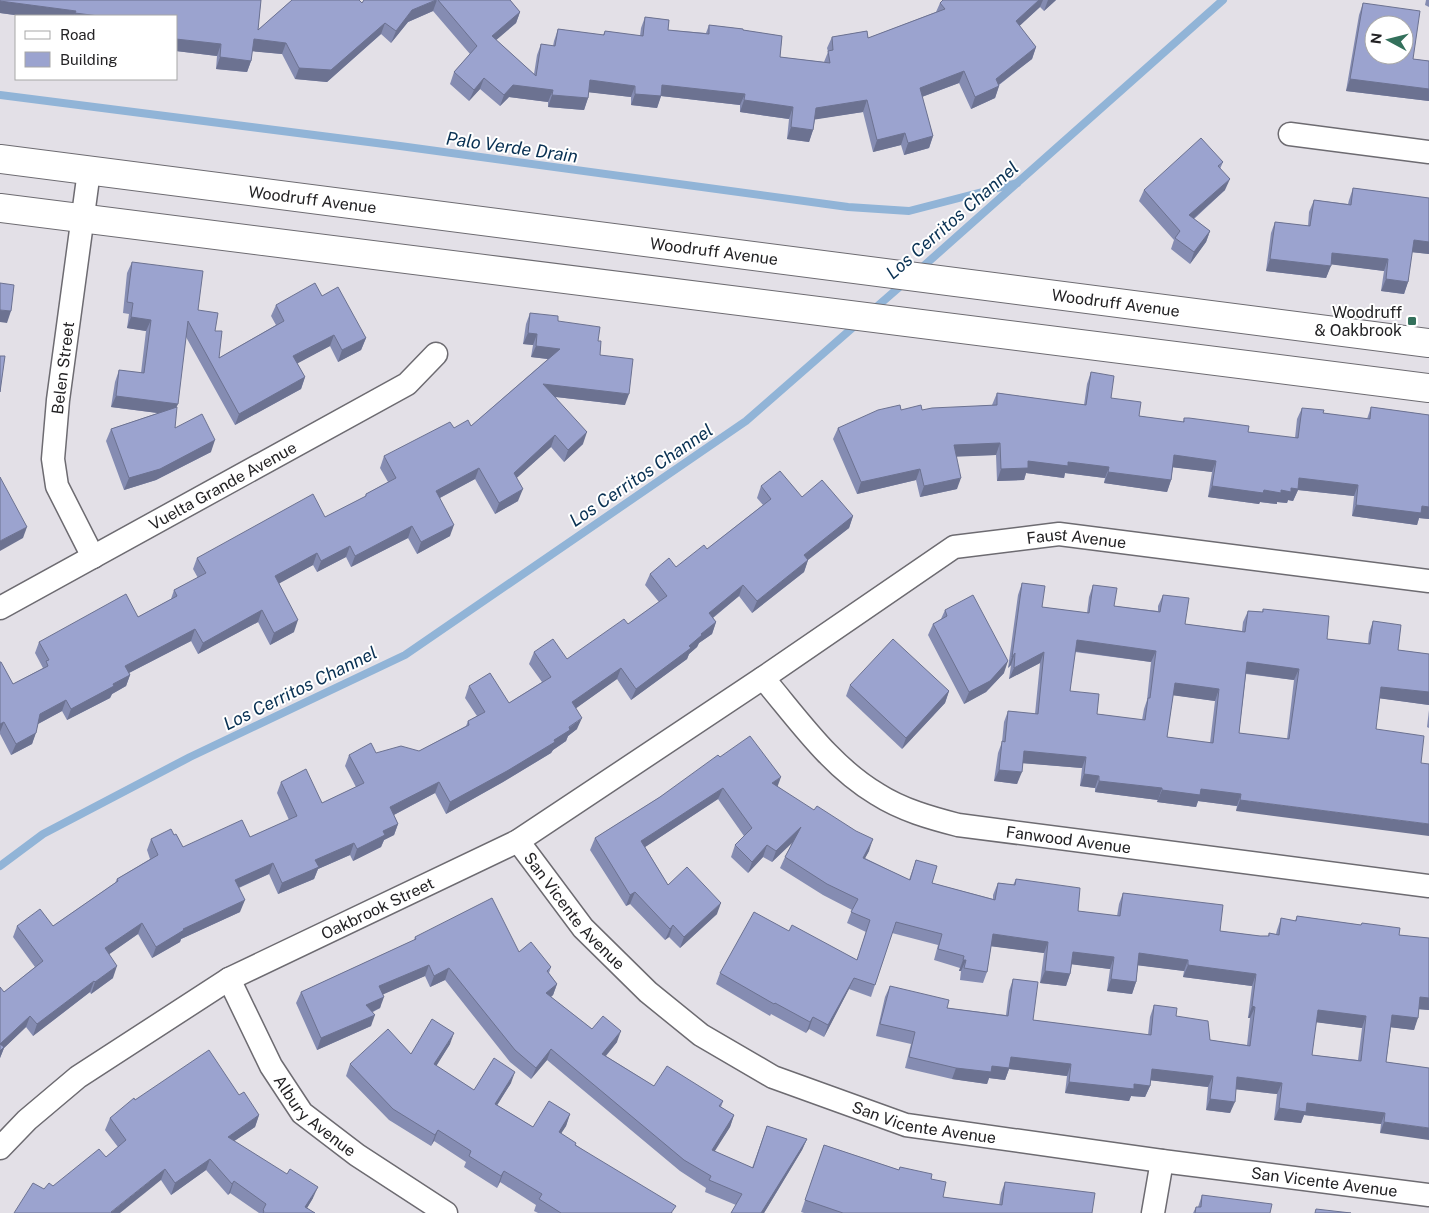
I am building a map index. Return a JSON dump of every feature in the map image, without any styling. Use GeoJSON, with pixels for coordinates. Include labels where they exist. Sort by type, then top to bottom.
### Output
{"type":"FeatureCollection","features":[{"type":"Feature","properties":{"kind":"main road","name":"Woodruff Avenue"},"geometry":{"type":"LineString","coordinates":[[0,159],[1429,343]]}},
{"type":"Feature","properties":{"kind":"main road"},"geometry":{"type":"LineString","coordinates":[[0,208],[1429,388]]}},
{"type":"Feature","properties":{"kind":"street"},"geometry":{"type":"LineString","coordinates":[[1290,134],[1429,152]]}},
{"type":"Feature","properties":{"kind":"street","name":"Belen Street"},"geometry":{"type":"LineString","coordinates":[[89,171],[58,400],[52,459],[57,486],[93,558]]}},
{"type":"Feature","properties":{"kind":"street","name":"Vuelta Grande Avenue"},"geometry":{"type":"LineString","coordinates":[[0,608],[407,384],[436,354]]}},
{"type":"Feature","properties":{"kind":"street","name":"Faust Avenue"},"geometry":{"type":"LineString","coordinates":[[763,678],[954,547],[1059,534],[1429,581]]}},
{"type":"Feature","properties":{"kind":"street","name":"Oakbrook Street"},"geometry":{"type":"LineString","coordinates":[[0,1148],[27,1120],[78,1077],[229,979],[518,842],[763,678]]}},
{"type":"Feature","properties":{"kind":"street","name":"Fanwood Avenue"},"geometry":{"type":"LineString","coordinates":[[763,678],[831,759],[877,794],[921,815],[958,825],[1429,886]]}},
{"type":"Feature","properties":{"kind":"street","name":"San Vicente Avenue"},"geometry":{"type":"LineString","coordinates":[[518,842],[583,928],[648,992],[701,1035],[773,1077],[906,1125],[1162,1161],[1429,1195]]}},
{"type":"Feature","properties":{"kind":"street","name":"Albury Avenue"},"geometry":{"type":"LineString","coordinates":[[229,979],[271,1066],[302,1113],[357,1155],[446,1213]]}},
{"type":"Feature","properties":{"kind":"street"},"geometry":{"type":"LineString","coordinates":[[1153,1213],[1162,1161]]}},
{"type":"Feature","properties":{"kind":"building"},"geometry":{"type":"Polygon","coordinates":[[[261,0],[258,30],[292,0],[359,0],[362,3],[364,0],[436,0],[412,10],[396,31],[385,23],[331,70],[299,68],[286,43],[254,39],[251,61],[220,57],[221,44],[178,39],[178,15],[91,15],[75,13],[76,11],[0,1],[261,0]]]}},
{"type":"Feature","properties":{"kind":"building"},"geometry":{"type":"Polygon","coordinates":[[[438,0],[510,0],[520,12],[492,36],[536,76],[541,44],[555,46],[558,29],[604,35],[605,31],[643,36],[645,17],[669,20],[668,30],[709,34],[709,25],[743,29],[782,36],[780,57],[830,63],[828,51],[833,50],[832,37],[867,31],[868,38],[945,9],[940,3],[943,0],[1039,0],[1016,21],[1036,47],[996,79],[999,86],[975,97],[964,71],[920,88],[933,136],[908,143],[905,133],[877,140],[867,100],[816,108],[813,130],[791,127],[793,107],[744,100],[745,94],[662,85],[661,96],[635,94],[635,86],[590,80],[588,98],[552,95],[553,90],[513,85],[504,95],[484,78],[474,90],[454,72],[477,46],[438,0]]]}},
{"type":"Feature","properties":{"kind":"building"},"geometry":{"type":"Polygon","coordinates":[[[1363,3],[1420,11],[1414,52],[1414,15],[1364,15],[1364,65],[1414,65],[1414,59],[1429,61],[1429,89],[1350,79],[1363,3]]]}},
{"type":"Feature","properties":{"kind":"building"},"geometry":{"type":"Polygon","coordinates":[[[1201,138],[1223,162],[1218,166],[1230,179],[1189,215],[1210,231],[1194,252],[1175,238],[1180,231],[1144,190],[1201,138]]]}},
{"type":"Feature","properties":{"kind":"building"},"geometry":{"type":"Polygon","coordinates":[[[1353,188],[1429,198],[1429,242],[1414,240],[1408,282],[1386,279],[1388,259],[1332,253],[1331,266],[1270,259],[1275,222],[1310,226],[1314,200],[1351,205],[1353,188]]]}},
{"type":"Feature","properties":{"kind":"building"},"geometry":{"type":"Polygon","coordinates":[[[132,262],[203,271],[198,310],[218,313],[215,331],[222,331],[219,358],[284,321],[276,305],[315,283],[322,296],[338,287],[366,338],[342,350],[334,335],[293,356],[305,377],[239,414],[188,321],[178,404],[116,396],[119,370],[144,373],[151,320],[131,317],[133,303],[127,302],[132,262]]]}},
{"type":"Feature","properties":{"kind":"building"},"geometry":{"type":"Polygon","coordinates":[[[0,283],[14,285],[11,311],[0,310],[0,283]]]}},
{"type":"Feature","properties":{"kind":"building"},"geometry":{"type":"Polygon","coordinates":[[[530,313],[558,316],[558,321],[600,327],[598,341],[601,341],[600,355],[633,359],[629,394],[543,384],[587,432],[568,450],[555,435],[514,473],[523,489],[499,503],[479,468],[436,491],[454,525],[421,542],[412,526],[355,556],[350,546],[321,561],[317,553],[275,576],[298,620],[274,633],[262,610],[203,643],[195,629],[125,666],[130,675],[113,684],[114,686],[71,709],[66,700],[40,714],[36,733],[16,744],[4,722],[0,724],[0,662],[13,684],[48,666],[46,661],[49,660],[39,642],[126,594],[138,617],[177,596],[174,590],[206,573],[197,558],[313,494],[325,517],[396,478],[384,456],[450,422],[454,428],[468,420],[471,426],[560,349],[536,346],[537,334],[528,333],[530,313]]]}},
{"type":"Feature","properties":{"kind":"building"},"geometry":{"type":"Polygon","coordinates":[[[0,356],[5,356],[0,392],[0,356]]]}},
{"type":"Feature","properties":{"kind":"building"},"geometry":{"type":"Polygon","coordinates":[[[1091,372],[1114,376],[1111,398],[1141,402],[1139,416],[1184,422],[1184,418],[1189,418],[1249,426],[1248,432],[1298,438],[1302,408],[1324,410],[1323,413],[1370,419],[1371,407],[1429,415],[1429,507],[1422,506],[1421,513],[1356,505],[1358,485],[1299,478],[1298,489],[1291,488],[1291,492],[1281,490],[1281,493],[1264,490],[1263,493],[1212,486],[1216,461],[1174,455],[1171,480],[1108,472],[1109,467],[1068,462],[1068,466],[1028,461],[1028,468],[1001,469],[1000,443],[954,445],[961,478],[924,486],[920,469],[861,482],[838,428],[878,410],[900,405],[901,410],[921,405],[922,410],[997,405],[997,393],[1086,405],[1091,372]]]}},
{"type":"Feature","properties":{"kind":"building"},"geometry":{"type":"Polygon","coordinates":[[[177,407],[175,428],[202,414],[215,440],[160,469],[129,478],[111,429],[177,407]]]}},
{"type":"Feature","properties":{"kind":"building"},"geometry":{"type":"Polygon","coordinates":[[[780,471],[802,497],[822,480],[853,516],[804,555],[808,560],[757,601],[743,585],[709,613],[716,622],[689,646],[691,648],[636,689],[621,668],[572,702],[582,718],[569,727],[570,730],[554,740],[555,742],[450,802],[439,782],[390,807],[398,824],[383,831],[385,835],[357,849],[354,843],[315,860],[319,867],[282,883],[273,863],[235,880],[245,900],[183,929],[156,947],[142,923],[105,948],[117,966],[37,1024],[30,1016],[0,1044],[0,987],[4,992],[43,961],[17,926],[40,909],[53,926],[118,881],[117,879],[158,855],[151,839],[171,829],[183,847],[242,820],[250,837],[297,816],[281,782],[306,769],[322,803],[364,783],[349,755],[371,743],[376,753],[401,746],[419,751],[469,725],[468,721],[485,712],[469,686],[490,673],[509,703],[551,677],[534,652],[553,639],[567,659],[624,619],[628,624],[667,596],[650,574],[669,558],[676,567],[704,545],[707,549],[771,499],[761,486],[780,471]]]}},
{"type":"Feature","properties":{"kind":"building"},"geometry":{"type":"Polygon","coordinates":[[[0,477],[27,527],[0,541],[0,477]]]}},
{"type":"Feature","properties":{"kind":"building"},"geometry":{"type":"Polygon","coordinates":[[[1022,583],[1045,586],[1042,607],[1089,613],[1093,585],[1117,588],[1114,606],[1160,612],[1163,595],[1189,598],[1185,624],[1245,632],[1248,611],[1263,612],[1263,609],[1329,616],[1327,639],[1370,644],[1373,621],[1401,625],[1398,650],[1429,654],[1429,692],[1381,687],[1376,729],[1424,736],[1421,763],[1429,764],[1429,824],[1240,800],[1241,794],[1201,789],[1200,795],[1162,790],[1162,788],[1099,781],[1099,776],[1084,774],[1086,757],[1024,751],[1022,772],[999,770],[1002,741],[1005,742],[1008,711],[1038,714],[1044,652],[1014,668],[1015,653],[1012,657],[1022,583]],[[1077,640],[1070,691],[1099,694],[1097,714],[1145,720],[1156,651],[1077,640]],[[1247,662],[1239,733],[1289,739],[1299,669],[1247,662]],[[1175,683],[1167,737],[1213,743],[1219,689],[1175,683]]]}},
{"type":"Feature","properties":{"kind":"building"},"geometry":{"type":"Polygon","coordinates":[[[973,595],[1008,661],[990,681],[969,692],[933,624],[947,616],[945,610],[973,595]]]}},
{"type":"Feature","properties":{"kind":"building"},"geometry":{"type":"Polygon","coordinates":[[[893,639],[949,691],[906,738],[850,685],[893,639]]]}},
{"type":"Feature","properties":{"kind":"building"},"geometry":{"type":"Polygon","coordinates":[[[750,736],[781,777],[772,783],[814,810],[817,806],[856,831],[873,839],[863,858],[910,880],[916,860],[937,866],[932,883],[995,900],[998,883],[1015,885],[1016,879],[1080,888],[1078,911],[1120,916],[1123,893],[1223,905],[1220,931],[1260,936],[1269,936],[1269,933],[1279,935],[1281,918],[1296,921],[1297,916],[1361,925],[1362,923],[1400,928],[1399,935],[1429,938],[1429,998],[1420,997],[1418,1018],[1392,1015],[1386,1062],[1429,1068],[1429,1128],[1384,1122],[1385,1113],[1307,1103],[1306,1112],[1279,1108],[1282,1083],[1237,1077],[1235,1102],[1210,1099],[1213,1076],[1152,1069],[1150,1086],[1134,1084],[1134,1089],[1069,1082],[1071,1064],[1011,1057],[1009,1068],[992,1066],[991,1072],[956,1068],[909,1057],[915,1032],[880,1024],[890,986],[949,1000],[947,1008],[1008,1016],[1013,979],[1038,982],[1033,1020],[1151,1035],[1154,1005],[1177,1008],[1176,1016],[1208,1021],[1210,1040],[1250,1046],[1255,1007],[1252,1006],[1256,974],[1188,965],[1188,960],[1139,953],[1136,982],[1111,979],[1114,957],[1073,952],[1070,974],[1045,971],[1048,942],[993,934],[987,972],[964,968],[966,960],[963,960],[964,956],[938,949],[942,934],[896,922],[875,985],[854,978],[828,1025],[813,1017],[810,1022],[774,1004],[720,973],[754,912],[789,931],[792,925],[857,960],[870,920],[851,912],[858,899],[827,884],[785,857],[801,827],[776,851],[767,845],[752,862],[735,845],[752,828],[723,788],[641,841],[668,885],[687,867],[721,903],[684,937],[673,925],[670,929],[635,892],[630,895],[595,838],[660,797],[718,755],[720,757],[750,736]],[[1318,1010],[1312,1055],[1361,1061],[1366,1016],[1318,1010]]]}},
{"type":"Feature","properties":{"kind":"building"},"geometry":{"type":"Polygon","coordinates":[[[492,898],[519,952],[531,942],[551,967],[547,971],[557,984],[546,993],[592,1029],[603,1016],[621,1031],[602,1054],[654,1086],[667,1066],[723,1101],[719,1106],[734,1115],[712,1150],[753,1168],[767,1126],[807,1139],[761,1213],[731,1213],[742,1194],[709,1180],[711,1176],[684,1160],[551,1049],[536,1068],[515,1050],[449,968],[434,976],[429,965],[379,986],[384,997],[366,1005],[375,1015],[321,1038],[301,992],[416,939],[415,937],[492,898]]]}},
{"type":"Feature","properties":{"kind":"building"},"geometry":{"type":"Polygon","coordinates":[[[432,1019],[454,1033],[434,1064],[474,1090],[494,1058],[515,1072],[495,1104],[533,1127],[549,1101],[570,1114],[559,1132],[576,1143],[575,1145],[676,1206],[671,1213],[561,1213],[539,1199],[542,1194],[504,1171],[501,1176],[469,1156],[471,1151],[438,1130],[435,1135],[393,1109],[350,1064],[388,1029],[411,1054],[432,1019]]]}},
{"type":"Feature","properties":{"kind":"building"},"geometry":{"type":"Polygon","coordinates":[[[209,1050],[239,1095],[244,1092],[259,1115],[228,1137],[287,1174],[290,1169],[318,1187],[305,1207],[315,1213],[263,1213],[266,1204],[234,1181],[232,1184],[210,1159],[175,1183],[165,1169],[112,1213],[14,1213],[33,1183],[44,1189],[49,1183],[53,1186],[99,1149],[106,1157],[126,1140],[110,1118],[134,1098],[135,1100],[209,1050]]]}},
{"type":"Feature","properties":{"kind":"building"},"geometry":{"type":"Polygon","coordinates":[[[824,1145],[899,1170],[900,1167],[932,1174],[931,1179],[946,1182],[943,1197],[1002,1205],[1005,1182],[1095,1193],[1092,1213],[843,1213],[805,1200],[824,1145]]]}},
{"type":"Feature","properties":{"kind":"building"},"geometry":{"type":"Polygon","coordinates":[[[1202,1195],[1272,1204],[1270,1213],[1195,1213],[1196,1207],[1201,1207],[1202,1195]]]}},
{"type":"Feature","properties":{"kind":"building"},"geometry":{"type":"Polygon","coordinates":[[[1316,1209],[1351,1213],[1315,1213],[1316,1209]]]}},
{"type":"Feature","properties":{"kind":"waterway","name":"Los Cerritos Channel"},"geometry":{"type":"LineString","coordinates":[[918,271],[1223,0]]}},
{"type":"Feature","properties":{"kind":"waterway","name":"Palo Verde Drain"},"geometry":{"type":"LineString","coordinates":[[0,95],[400,146],[848,207],[909,211],[1017,183]]}},
{"type":"Feature","properties":{"kind":"waterway","name":"Los Cerritos Channel"},"geometry":{"type":"LineString","coordinates":[[873,310],[904,283]]}},
{"type":"Feature","properties":{"kind":"waterway","name":"Los Cerritos Channel"},"geometry":{"type":"LineString","coordinates":[[0,866],[43,834],[190,757],[405,655],[746,421],[858,323]]}},
{"type":"Feature","properties":{"kind":"place","name":"Woodruff & Oakbrook"},"geometry":{"type":"Point","coordinates":[1412,321]}}]}
